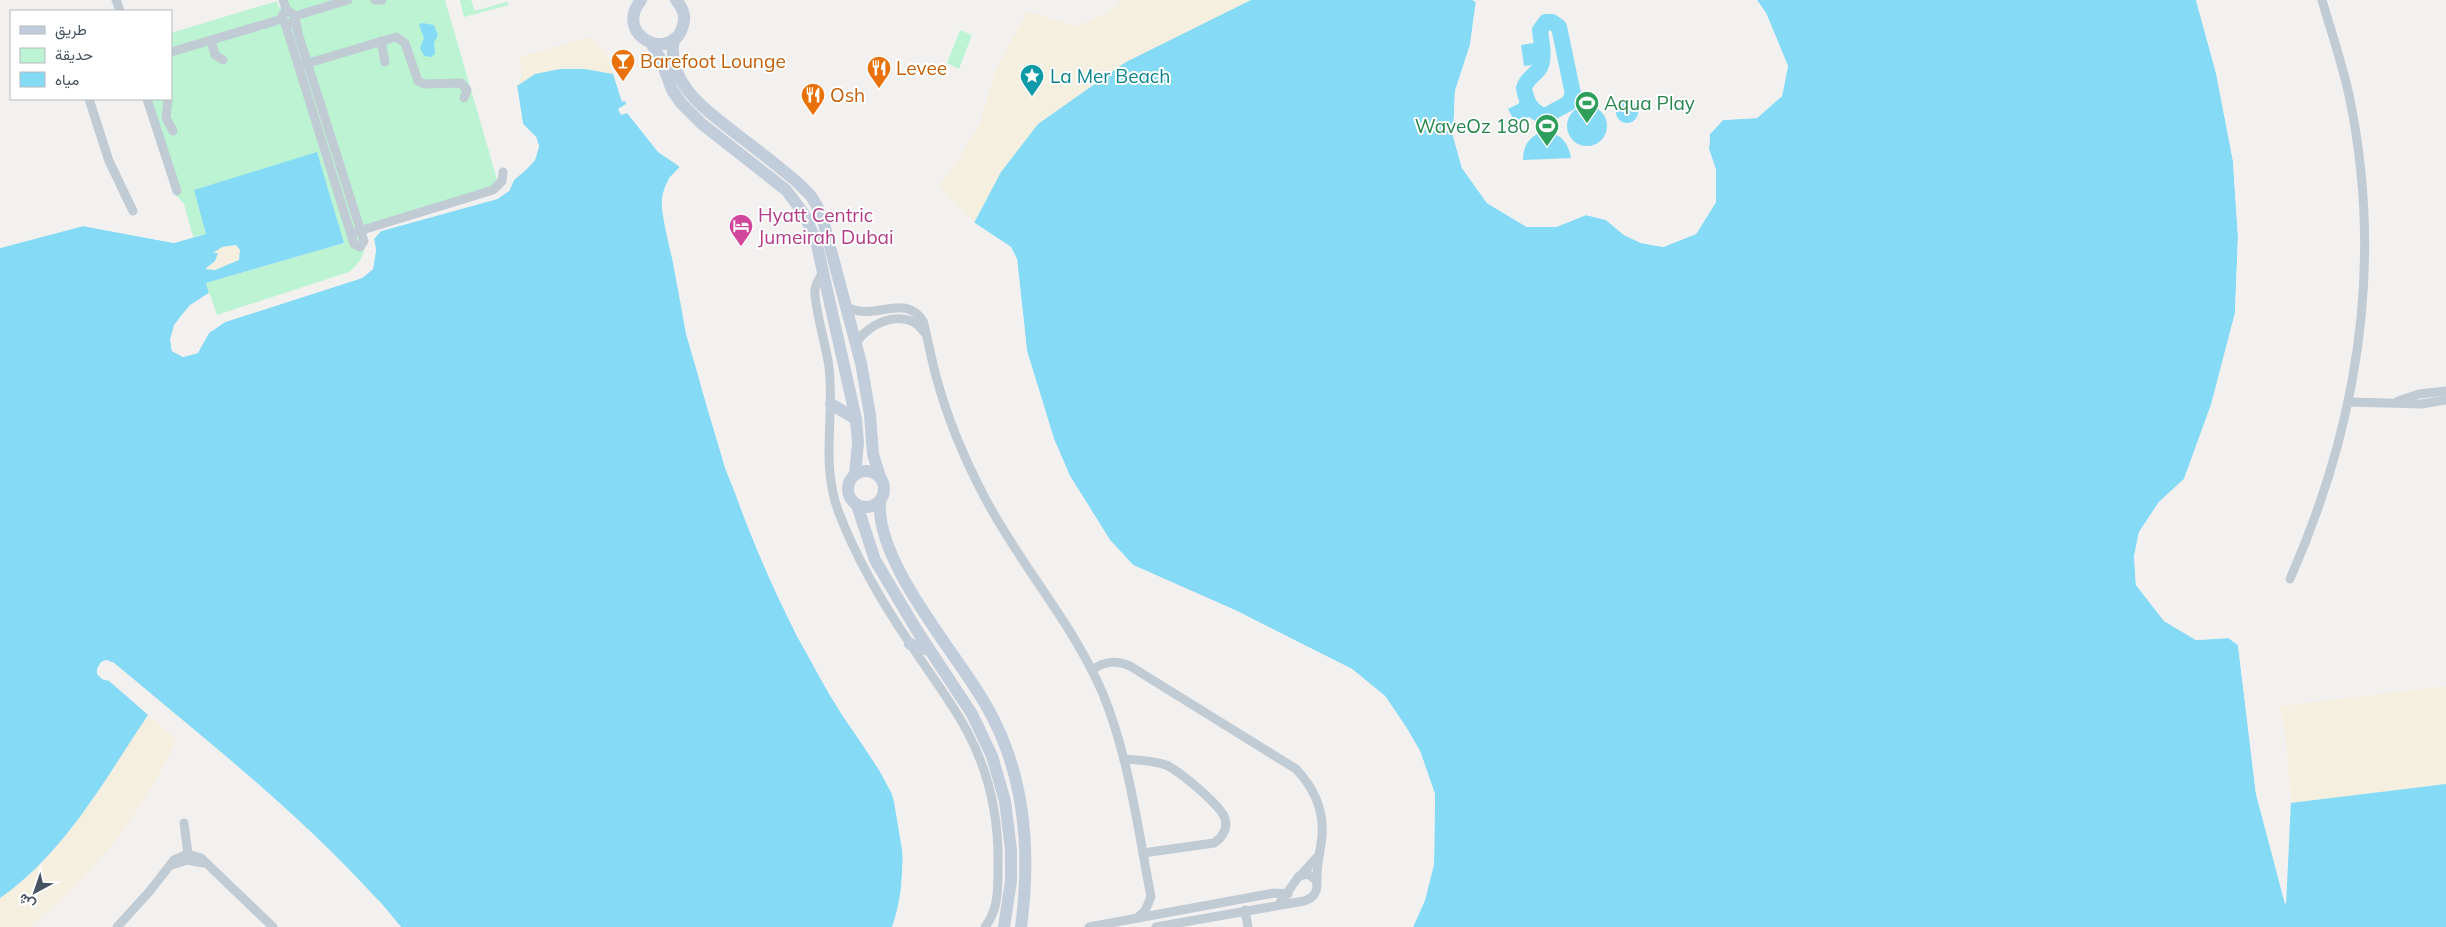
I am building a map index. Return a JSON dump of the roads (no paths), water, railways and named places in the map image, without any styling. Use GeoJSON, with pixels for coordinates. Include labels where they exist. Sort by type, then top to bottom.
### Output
{"type":"FeatureCollection","features":[{"type":"Feature","properties":{"kind":"street"},"geometry":{"type":"LineString","coordinates":[[283,0],[356,232],[493,190],[502,181],[504,172]]}},
{"type":"Feature","properties":{"kind":"street"},"geometry":{"type":"LineString","coordinates":[[172,52],[348,0]]}},
{"type":"Feature","properties":{"kind":"street"},"geometry":{"type":"LineString","coordinates":[[376,0],[382,0]]}},
{"type":"Feature","properties":{"kind":"street"},"geometry":{"type":"LineString","coordinates":[[651,43],[663,44],[674,39],[681,31],[684,20],[682,8],[676,0]]}},
{"type":"Feature","properties":{"kind":"street"},"geometry":{"type":"LineString","coordinates":[[2290,580],[2326,488],[2349,402],[2359,341],[2364,279],[2364,217],[2359,156],[2349,94],[2322,0]]}},
{"type":"Feature","properties":{"kind":"street"},"geometry":{"type":"LineString","coordinates":[[638,2],[633,20],[635,28],[639,34],[651,43],[661,60],[672,90],[686,110],[786,190],[804,214],[816,241],[856,419],[858,443],[854,474],[849,481],[850,499],[857,505],[867,507],[880,501]]}},
{"type":"Feature","properties":{"kind":"street"},"geometry":{"type":"LineString","coordinates":[[304,65],[396,38],[403,40],[418,81],[424,84],[461,83],[467,90],[464,98]]}},
{"type":"Feature","properties":{"kind":"street"},"geometry":{"type":"LineString","coordinates":[[674,39],[673,56],[679,78],[692,97],[797,182],[815,202],[826,225],[856,343],[870,415],[874,454],[885,489],[880,501],[880,518],[883,534],[903,575],[934,627],[988,708],[1013,768],[1022,803],[1027,849],[1026,884],[1021,927]]}},
{"type":"Feature","properties":{"kind":"street"},"geometry":{"type":"LineString","coordinates":[[211,40],[215,55],[223,60]]}},
{"type":"Feature","properties":{"kind":"street"},"geometry":{"type":"LineString","coordinates":[[381,41],[384,62]]}},
{"type":"Feature","properties":{"kind":"street"},"geometry":{"type":"LineString","coordinates":[[89,100],[109,161],[133,211]]}},
{"type":"Feature","properties":{"kind":"street"},"geometry":{"type":"LineString","coordinates":[[147,100],[177,191]]}},
{"type":"Feature","properties":{"kind":"street"},"geometry":{"type":"LineString","coordinates":[[168,100],[166,118],[174,131]]}},
{"type":"Feature","properties":{"kind":"street"},"geometry":{"type":"LineString","coordinates":[[823,272],[815,294],[829,366],[831,404],[828,460],[834,500],[873,584],[910,644],[959,716],[975,748],[987,780],[995,816],[998,867],[996,902],[992,916],[985,927]]}},
{"type":"Feature","properties":{"kind":"street"},"geometry":{"type":"LineString","coordinates":[[847,307],[864,313],[907,308],[919,315],[949,418],[983,496],[1009,540],[1070,632],[1092,670],[1112,718],[1124,759],[1152,897],[1158,904],[1171,912]]}},
{"type":"Feature","properties":{"kind":"street"},"geometry":{"type":"LineString","coordinates":[[856,343],[870,327],[899,318],[916,323],[926,335]]}},
{"type":"Feature","properties":{"kind":"street"},"geometry":{"type":"LineString","coordinates":[[2395,402],[2428,392],[2446,391]]}},
{"type":"Feature","properties":{"kind":"street"},"geometry":{"type":"LineString","coordinates":[[2428,392],[2427,398],[2430,403]]}},
{"type":"Feature","properties":{"kind":"street"},"geometry":{"type":"LineString","coordinates":[[2349,402],[2430,403],[2446,400]]}},
{"type":"Feature","properties":{"kind":"street"},"geometry":{"type":"LineString","coordinates":[[831,404],[856,419]]}},
{"type":"Feature","properties":{"kind":"street"},"geometry":{"type":"LineString","coordinates":[[854,474],[868,470],[880,477]]}},
{"type":"Feature","properties":{"kind":"street"},"geometry":{"type":"LineString","coordinates":[[857,505],[875,560],[929,650],[976,720],[997,770],[1005,801],[1011,850],[1010,889],[1004,927]]}},
{"type":"Feature","properties":{"kind":"street"},"geometry":{"type":"LineString","coordinates":[[910,644],[929,650]]}},
{"type":"Feature","properties":{"kind":"street"},"geometry":{"type":"LineString","coordinates":[[1092,670],[1106,663],[1122,663],[1130,666],[1296,769],[1314,791],[1320,808],[1323,835],[1317,883],[1314,895],[1308,900],[1156,927]]}},
{"type":"Feature","properties":{"kind":"street"},"geometry":{"type":"LineString","coordinates":[[1124,759],[1152,761],[1178,771],[1221,812],[1225,821],[1224,832],[1214,843],[1143,853]]}},
{"type":"Feature","properties":{"kind":"street"},"geometry":{"type":"LineString","coordinates":[[184,823],[188,854]]}},
{"type":"Feature","properties":{"kind":"street"},"geometry":{"type":"LineString","coordinates":[[117,927],[178,856],[188,854],[201,858],[273,927]]}},
{"type":"Feature","properties":{"kind":"street"},"geometry":{"type":"LineString","coordinates":[[1279,904],[1288,894],[1295,881],[1319,855]]}},
{"type":"Feature","properties":{"kind":"street"},"geometry":{"type":"LineString","coordinates":[[168,868],[187,860],[207,865]]}},
{"type":"Feature","properties":{"kind":"street"},"geometry":{"type":"LineString","coordinates":[[1301,875],[1311,875],[1317,883]]}},
{"type":"Feature","properties":{"kind":"street"},"geometry":{"type":"LineString","coordinates":[[1089,927],[1274,893],[1288,894]]}},
{"type":"Feature","properties":{"kind":"street"},"geometry":{"type":"LineString","coordinates":[[1137,918],[1145,911],[1152,897]]}},
{"type":"Feature","properties":{"kind":"street"},"geometry":{"type":"LineString","coordinates":[[1245,910],[1248,927]]}},
{"type":"Feature","properties":{"kind":"water"},"geometry":{"type":"Polygon","coordinates":[[[1251,0],[1472,0],[1476,2],[1470,45],[1455,91],[1453,136],[1462,168],[1487,203],[1527,227],[1556,227],[1586,215],[1606,220],[1624,235],[1641,243],[1663,247],[1696,234],[1716,202],[1716,170],[1709,149],[1710,134],[1723,120],[1757,118],[1782,96],[1788,66],[1766,13],[1757,0],[2196,0],[2216,73],[2233,161],[2238,237],[2235,313],[2211,405],[2184,479],[2159,502],[2139,532],[2134,557],[2136,585],[2164,621],[2196,640],[2229,638],[2238,645],[2256,794],[2285,904],[2290,803],[2446,784],[2446,927],[1413,927],[1425,900],[1434,864],[1435,794],[1420,751],[1406,727],[1385,696],[1352,669],[1237,611],[1133,565],[1110,540],[1070,476],[1054,439],[1027,351],[1017,259],[1011,247],[974,223],[1001,172],[1038,124],[1126,62],[1251,0]]]}},
{"type":"Feature","properties":{"kind":"water"},"geometry":{"type":"Polygon","coordinates":[[[422,23],[434,25],[438,35],[434,43],[435,54],[431,57],[424,56],[420,48],[424,38],[419,25],[422,23]]]}},
{"type":"Feature","properties":{"kind":"water"},"geometry":{"type":"Polygon","coordinates":[[[1534,43],[1536,59],[1532,65],[1524,66],[1521,45],[1534,43]]]}},
{"type":"Feature","properties":{"kind":"water"},"geometry":{"type":"Polygon","coordinates":[[[560,69],[585,69],[613,74],[622,102],[625,101],[626,104],[618,109],[621,115],[627,113],[658,152],[680,167],[670,177],[664,189],[662,212],[694,359],[707,407],[738,501],[775,592],[826,688],[844,718],[878,766],[893,798],[900,830],[903,863],[900,895],[892,927],[401,927],[369,890],[300,821],[189,725],[114,663],[106,660],[97,669],[102,679],[109,680],[148,715],[82,814],[64,837],[23,880],[0,898],[0,248],[83,226],[174,243],[206,234],[194,190],[317,152],[344,243],[206,283],[209,293],[181,316],[176,324],[171,341],[172,351],[183,357],[197,353],[209,333],[225,322],[362,278],[373,269],[376,250],[374,239],[381,231],[497,199],[509,191],[514,180],[535,160],[539,146],[536,137],[523,124],[517,86],[535,74],[560,69]],[[236,245],[222,247],[213,253],[218,253],[215,261],[205,269],[215,270],[239,260],[240,250],[236,245]]]}},
{"type":"Feature","properties":{"kind":"water"},"geometry":{"type":"Polygon","coordinates":[[[1525,96],[1530,106],[1539,114],[1529,117],[1520,125],[1515,122],[1508,109],[1518,104],[1525,96]]]}},
{"type":"Feature","properties":{"kind":"water"},"geometry":{"type":"Polygon","coordinates":[[[1627,101],[1635,104],[1638,112],[1635,120],[1627,123],[1619,120],[1616,112],[1619,104],[1627,101]]]}},
{"type":"Feature","properties":{"kind":"water","name":"Aqua Play"},"geometry":{"type":"Polygon","coordinates":[[[1583,106],[1591,106],[1598,109],[1604,115],[1607,126],[1604,137],[1598,143],[1591,146],[1583,146],[1576,143],[1570,137],[1567,130],[1567,122],[1570,115],[1576,109],[1583,106]]]}},
{"type":"Feature","properties":{"kind":"water","name":"WaveOz 180"},"geometry":{"type":"Polygon","coordinates":[[[1540,132],[1552,133],[1562,138],[1568,147],[1571,158],[1523,160],[1527,143],[1540,132]]]}},
{"type":"Feature","properties":{"kind":"waterway"},"geometry":{"type":"LineString","coordinates":[[1546,22],[1552,22],[1559,27],[1573,94],[1569,103],[1545,116],[1536,112],[1530,106],[1524,88],[1541,65],[1540,30],[1546,22]]}},
{"type":"Feature","properties":{"kind":"place","name":"Barefoot Lounge"},"geometry":{"type":"Point","coordinates":[623,82]}},
{"type":"Feature","properties":{"kind":"place","name":"Levee"},"geometry":{"type":"Point","coordinates":[879,89]}},
{"type":"Feature","properties":{"kind":"place","name":"La Mer Beach"},"geometry":{"type":"Point","coordinates":[1032,97]}},
{"type":"Feature","properties":{"kind":"place","name":"Osh"},"geometry":{"type":"Point","coordinates":[813,116]}},
{"type":"Feature","properties":{"kind":"place","name":"Aqua Play"},"geometry":{"type":"Point","coordinates":[1587,124]}},
{"type":"Feature","properties":{"kind":"place","name":"WaveOz 180"},"geometry":{"type":"Point","coordinates":[1547,147]}},
{"type":"Feature","properties":{"kind":"place","name":"Hyatt Centric Jumeirah Dubai"},"geometry":{"type":"Point","coordinates":[741,247]}}]}
